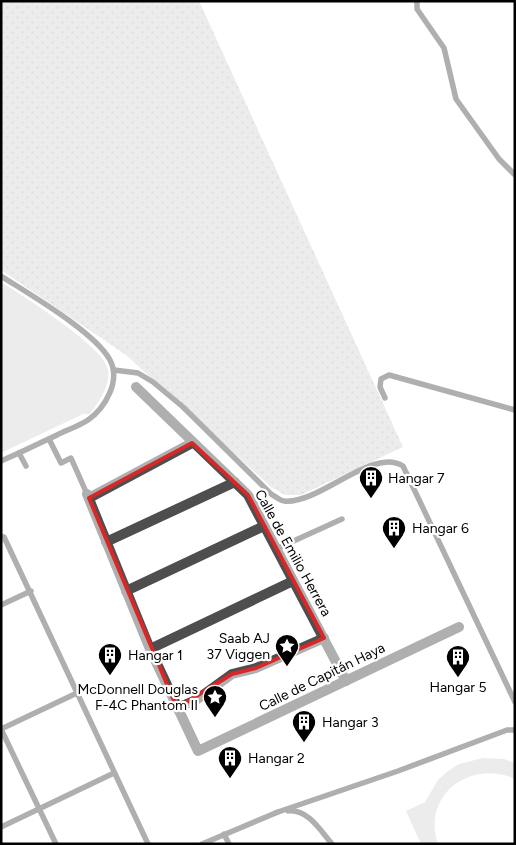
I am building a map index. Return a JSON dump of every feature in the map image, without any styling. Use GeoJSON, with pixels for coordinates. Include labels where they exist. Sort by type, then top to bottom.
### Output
{"type":"FeatureCollection","features":[{"type":"Feature","properties":{"kind":"street","name":"Calle de Emilio Herrera"},"geometry":{"type":"LineString","coordinates":[[136,387],[248,495],[346,681]]}},
{"type":"Feature","properties":{"kind":"street"},"geometry":{"type":"LineString","coordinates":[[192,443],[88,496],[150,649],[177,708],[196,700],[232,674],[256,668],[324,638]]}},
{"type":"Feature","properties":{"kind":"street"},"geometry":{"type":"LineString","coordinates":[[106,542],[235,482]]}},
{"type":"Feature","properties":{"kind":"street"},"geometry":{"type":"LineString","coordinates":[[126,591],[264,526]]}},
{"type":"Feature","properties":{"kind":"street"},"geometry":{"type":"LineString","coordinates":[[150,649],[294,581]]}},
{"type":"Feature","properties":{"kind":"street","name":"Calle de Capitán Haya"},"geometry":{"type":"LineString","coordinates":[[177,708],[198,751],[459,626]]}},
{"type":"Feature","properties":{"kind":"lane"},"geometry":{"type":"LineString","coordinates":[[416,1],[417,9],[444,48],[456,98],[499,159],[515,175]]}},
{"type":"Feature","properties":{"kind":"lane"},"geometry":{"type":"LineString","coordinates":[[1,276],[63,316],[97,344],[109,359],[114,370],[109,395],[102,407],[88,420],[1,461]]}},
{"type":"Feature","properties":{"kind":"lane"},"geometry":{"type":"LineString","coordinates":[[114,370],[127,370],[138,373],[153,382],[183,407],[271,494],[283,501],[300,500],[380,463],[388,461],[397,462],[403,466],[515,702]]}},
{"type":"Feature","properties":{"kind":"lane"},"geometry":{"type":"LineString","coordinates":[[385,398],[380,387],[381,379],[389,375],[515,410]]}},
{"type":"Feature","properties":{"kind":"lane"},"geometry":{"type":"LineString","coordinates":[[49,439],[60,463],[71,458],[88,496]]}},
{"type":"Feature","properties":{"kind":"lane"},"geometry":{"type":"LineString","coordinates":[[19,453],[26,466]]}},
{"type":"Feature","properties":{"kind":"lane"},"geometry":{"type":"LineString","coordinates":[[276,549],[342,519]]}},
{"type":"Feature","properties":{"kind":"lane"},"geometry":{"type":"LineString","coordinates":[[1,536],[4,537],[31,591],[148,844]]}},
{"type":"Feature","properties":{"kind":"lane"},"geometry":{"type":"LineString","coordinates":[[1,605],[31,591]]}},
{"type":"Feature","properties":{"kind":"lane"},"geometry":{"type":"LineString","coordinates":[[56,844],[1,729],[77,693]]}},
{"type":"Feature","properties":{"kind":"lane"},"geometry":{"type":"LineString","coordinates":[[202,844],[275,813],[398,771],[506,730],[514,731],[515,726]]}},
{"type":"Feature","properties":{"kind":"lane"},"geometry":{"type":"LineString","coordinates":[[1,827],[114,773]]}},
{"type":"Feature","properties":{"kind":"lane"},"geometry":{"type":"LineString","coordinates":[[275,813],[298,810],[311,819],[332,844]]}},
{"type":"Feature","properties":{"kind":"lane"},"geometry":{"type":"LineString","coordinates":[[224,834],[229,844]]}},
{"type":"Feature","properties":{"kind":"highlighted area"},"geometry":{"type":"Polygon","coordinates":[[[192,443],[248,495],[324,638],[256,668],[232,674],[177,708],[89,498],[192,443]]]}},
{"type":"Feature","properties":{"kind":"shaded area"},"geometry":{"type":"Polygon","coordinates":[[[1,1],[199,1],[403,447],[301,495],[285,495],[271,487],[126,355],[1,270],[1,1]]]}},
{"type":"Feature","properties":{"kind":"shaded area"},"geometry":{"type":"Polygon","coordinates":[[[1,282],[78,335],[103,359],[108,369],[108,381],[104,393],[90,414],[83,414],[1,453],[1,282]]]}},
{"type":"Feature","properties":{"kind":"shaded area"},"geometry":{"type":"Polygon","coordinates":[[[483,758],[504,759],[515,763],[515,779],[498,774],[482,774],[467,778],[454,786],[443,797],[437,810],[435,826],[438,844],[421,844],[406,811],[425,802],[438,780],[448,771],[459,764],[483,758]]]}},
{"type":"Feature","properties":{"kind":"place","name":"Hangar 7"},"geometry":{"type":"Point","coordinates":[371,499]}},
{"type":"Feature","properties":{"kind":"place","name":"Hangar 6"},"geometry":{"type":"Point","coordinates":[394,549]}},
{"type":"Feature","properties":{"kind":"place","name":"Saab AJ 37 Viggen"},"geometry":{"type":"Point","coordinates":[287,667]}},
{"type":"Feature","properties":{"kind":"place","name":"Hangar 1"},"geometry":{"type":"Point","coordinates":[110,676]}},
{"type":"Feature","properties":{"kind":"place","name":"Hangar 5"},"geometry":{"type":"Point","coordinates":[458,678]}},
{"type":"Feature","properties":{"kind":"place","name":"McDonnell Douglas F-4C Phantom II"},"geometry":{"type":"Point","coordinates":[215,718]}},
{"type":"Feature","properties":{"kind":"place","name":"Hangar 3"},"geometry":{"type":"Point","coordinates":[304,743]}},
{"type":"Feature","properties":{"kind":"place","name":"Hangar 2"},"geometry":{"type":"Point","coordinates":[230,779]}}]}
